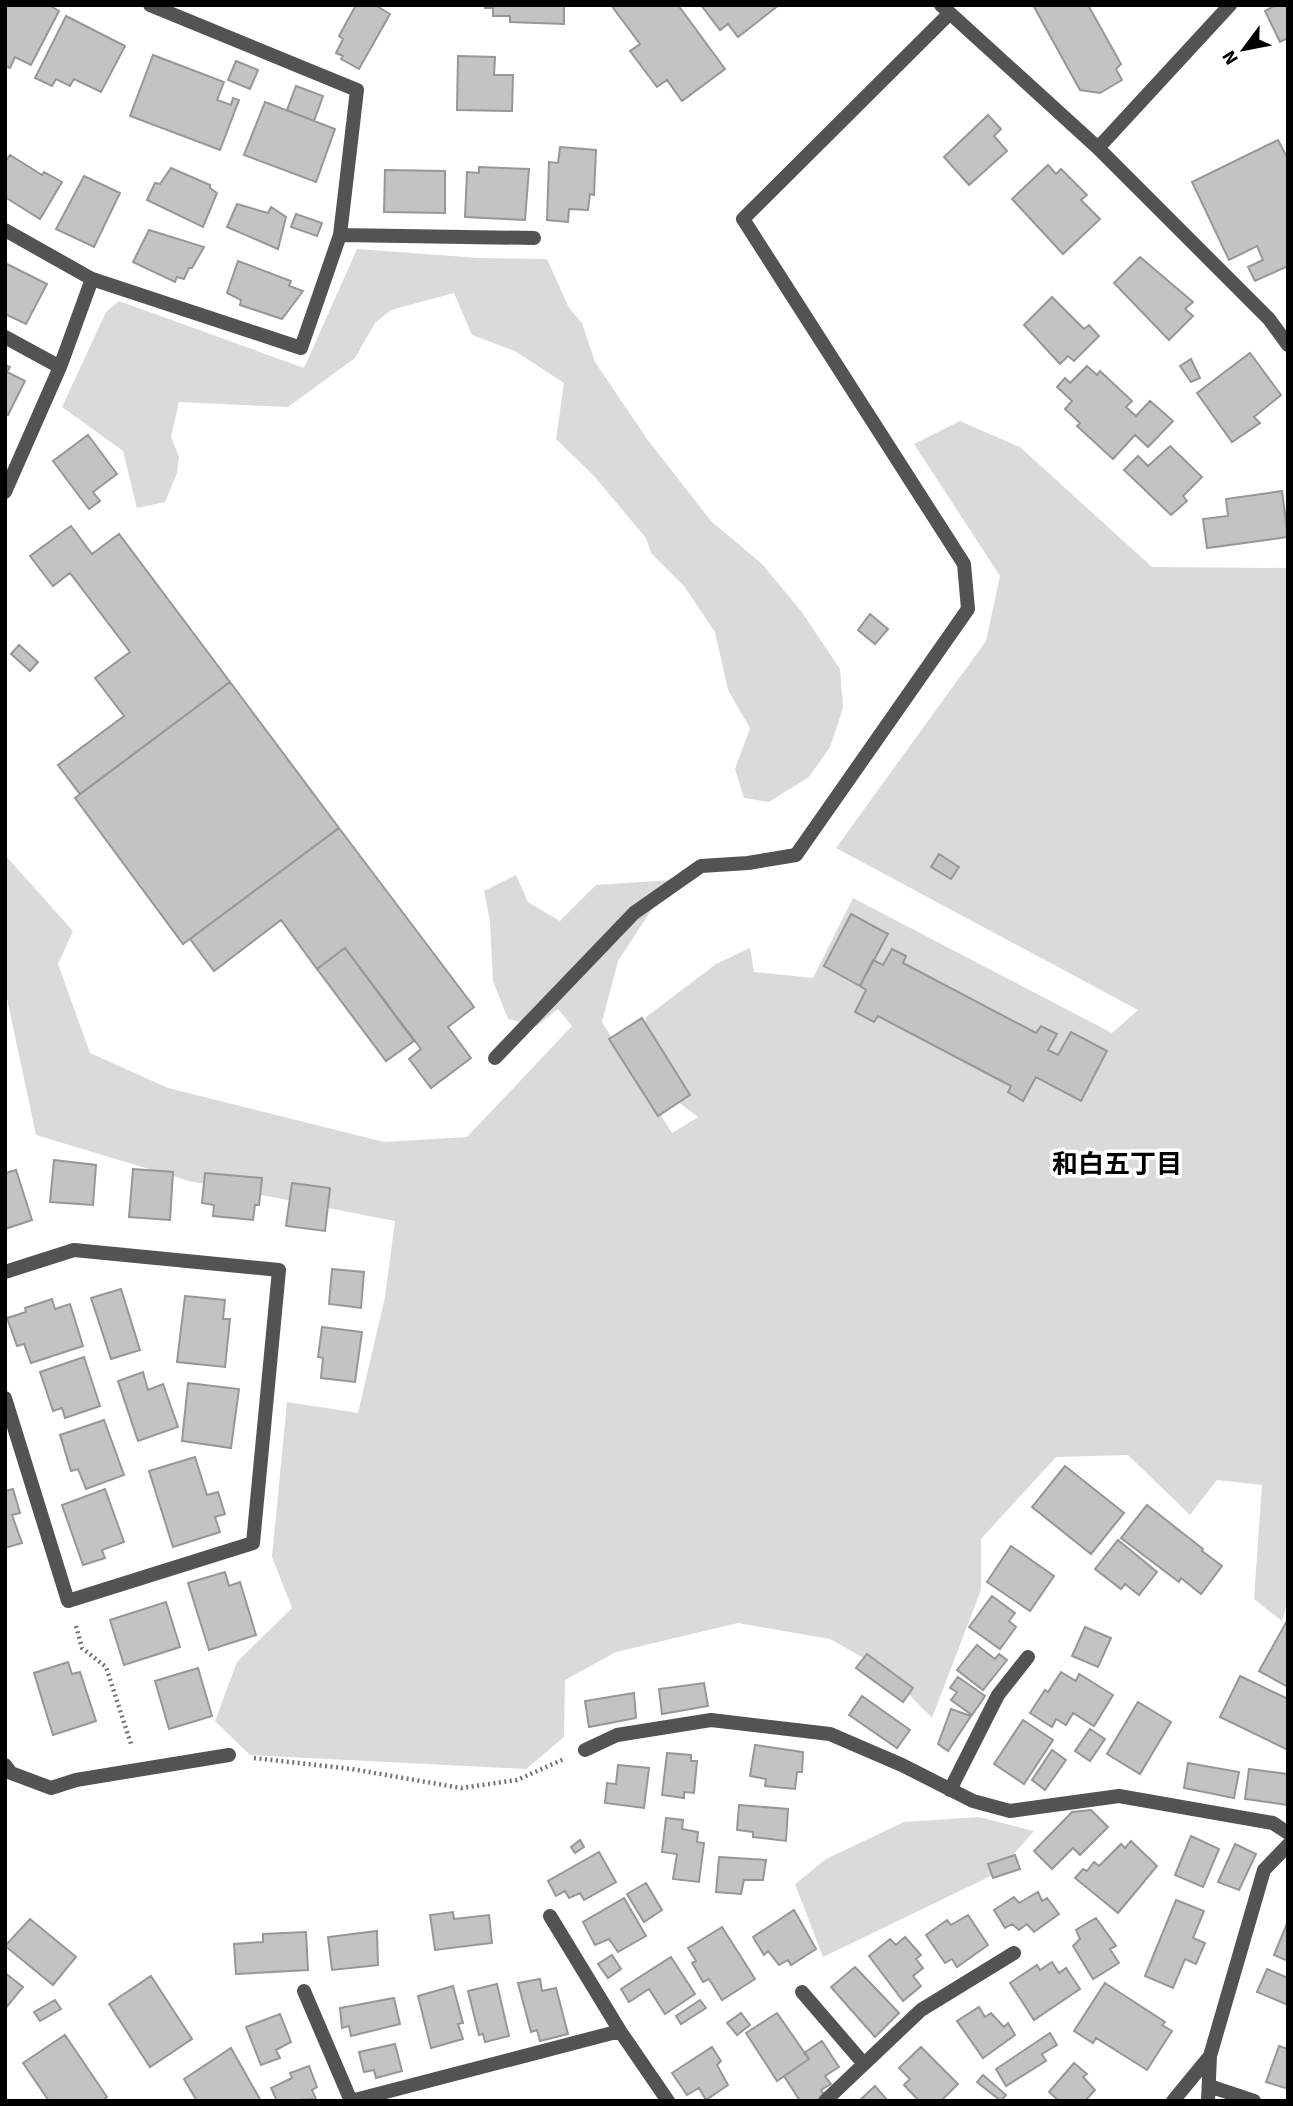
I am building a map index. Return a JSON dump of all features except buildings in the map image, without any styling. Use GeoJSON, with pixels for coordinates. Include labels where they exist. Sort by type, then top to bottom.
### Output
{"type":"FeatureCollection","features":[{"type":"Feature","properties":{"kind":"street"},"geometry":{"type":"LineString","coordinates":[[5,230],[92,279],[301,348],[340,235],[357,90],[150,5]]}},
{"type":"Feature","properties":{"kind":"street"},"geometry":{"type":"LineString","coordinates":[[1098,148],[1230,5]]}},
{"type":"Feature","properties":{"kind":"street"},"geometry":{"type":"LineString","coordinates":[[495,1058],[634,913],[701,866],[748,863],[796,855],[968,609],[964,564],[743,219],[945,10],[1098,148],[1269,319],[1288,345]]}},
{"type":"Feature","properties":{"kind":"street"},"geometry":{"type":"LineString","coordinates":[[340,235],[534,238]]}},
{"type":"Feature","properties":{"kind":"street"},"geometry":{"type":"LineString","coordinates":[[5,492],[60,367],[92,279]]}},
{"type":"Feature","properties":{"kind":"street"},"geometry":{"type":"LineString","coordinates":[[5,337],[60,367]]}},
{"type":"Feature","properties":{"kind":"street"},"geometry":{"type":"LineString","coordinates":[[5,1272],[74,1250],[279,1270],[253,1543],[68,1601],[5,1398]]}},
{"type":"Feature","properties":{"kind":"street"},"geometry":{"type":"LineString","coordinates":[[950,1790],[998,1695],[1028,1657]]}},
{"type":"Feature","properties":{"kind":"street"},"geometry":{"type":"LineString","coordinates":[[585,1750],[617,1735],[711,1720],[830,1734],[902,1765],[973,1801],[1010,1811],[1119,1796],[1273,1823],[1288,1833]]}},
{"type":"Feature","properties":{"kind":"street"},"geometry":{"type":"LineString","coordinates":[[5,1765],[11,1773],[51,1788],[76,1780],[229,1755]]}},
{"type":"Feature","properties":{"kind":"street"},"geometry":{"type":"LineString","coordinates":[[1254,2101],[1208,2094],[1210,2056],[1264,1870],[1288,1845]]}},
{"type":"Feature","properties":{"kind":"street"},"geometry":{"type":"LineString","coordinates":[[550,1916],[620,2031],[668,2101]]}},
{"type":"Feature","properties":{"kind":"street"},"geometry":{"type":"LineString","coordinates":[[825,2101],[921,2010],[1014,1953]]}},
{"type":"Feature","properties":{"kind":"street"},"geometry":{"type":"LineString","coordinates":[[304,1991],[351,2101],[620,2031]]}},
{"type":"Feature","properties":{"kind":"street"},"geometry":{"type":"LineString","coordinates":[[802,1992],[864,2064]]}},
{"type":"Feature","properties":{"kind":"street"},"geometry":{"type":"LineString","coordinates":[[1173,2101],[1210,2056]]}},
{"type":"Feature","properties":{"kind":"path"},"geometry":{"type":"LineString","coordinates":[[68,1601],[82,1648],[106,1667],[139,1769]]}},
{"type":"Feature","properties":{"kind":"path"},"geometry":{"type":"LineString","coordinates":[[229,1755],[352,1769],[461,1788],[517,1780],[585,1750]]}},
{"type":"Feature","properties":{"kind":"shaded area"},"geometry":{"type":"Polygon","coordinates":[[[357,249],[479,258],[547,259],[569,308],[582,323],[595,362],[647,439],[711,521],[762,564],[801,611],[840,669],[843,708],[830,747],[809,777],[769,802],[744,798],[735,769],[750,728],[728,690],[715,632],[684,586],[651,553],[646,538],[594,476],[556,439],[564,383],[515,351],[472,335],[454,293],[391,310],[375,323],[355,358],[288,407],[179,402],[171,437],[179,457],[177,473],[165,502],[137,508],[123,451],[62,407],[106,312],[119,301],[304,368],[357,249]]]}},
{"type":"Feature","properties":{"kind":"shaded area"},"geometry":{"type":"Polygon","coordinates":[[[960,421],[1020,447],[1152,567],[1288,568],[1288,1601],[1282,1621],[1254,1599],[1262,1485],[1217,1480],[1190,1515],[1128,1455],[1056,1457],[981,1539],[981,1590],[932,1718],[885,1670],[830,1639],[738,1623],[616,1652],[565,1680],[564,1737],[526,1769],[250,1755],[215,1721],[237,1662],[292,1608],[272,1557],[287,1402],[358,1413],[385,1297],[395,1221],[189,1181],[36,1135],[5,989],[5,855],[73,931],[58,964],[90,1053],[168,1088],[384,1142],[467,1137],[572,1026],[558,1009],[537,1026],[508,1019],[493,981],[490,921],[484,891],[516,875],[528,902],[560,921],[596,885],[671,880],[618,961],[602,1022],[672,1133],[698,1117],[639,1072],[646,1017],[716,964],[750,948],[754,972],[813,978],[853,898],[1112,1033],[1138,1010],[836,848],[986,641],[1000,576],[914,444],[960,421]]]}},
{"type":"Feature","properties":{"kind":"shaded area"},"geometry":{"type":"Polygon","coordinates":[[[979,1817],[1034,1831],[997,1873],[823,1957],[795,1884],[826,1859],[904,1822],[979,1817]]]}},
{"type":"Feature","properties":{"kind":"district","name":"和白五丁目"},"geometry":{"type":"Point","coordinates":[1117,1164]}}]}
